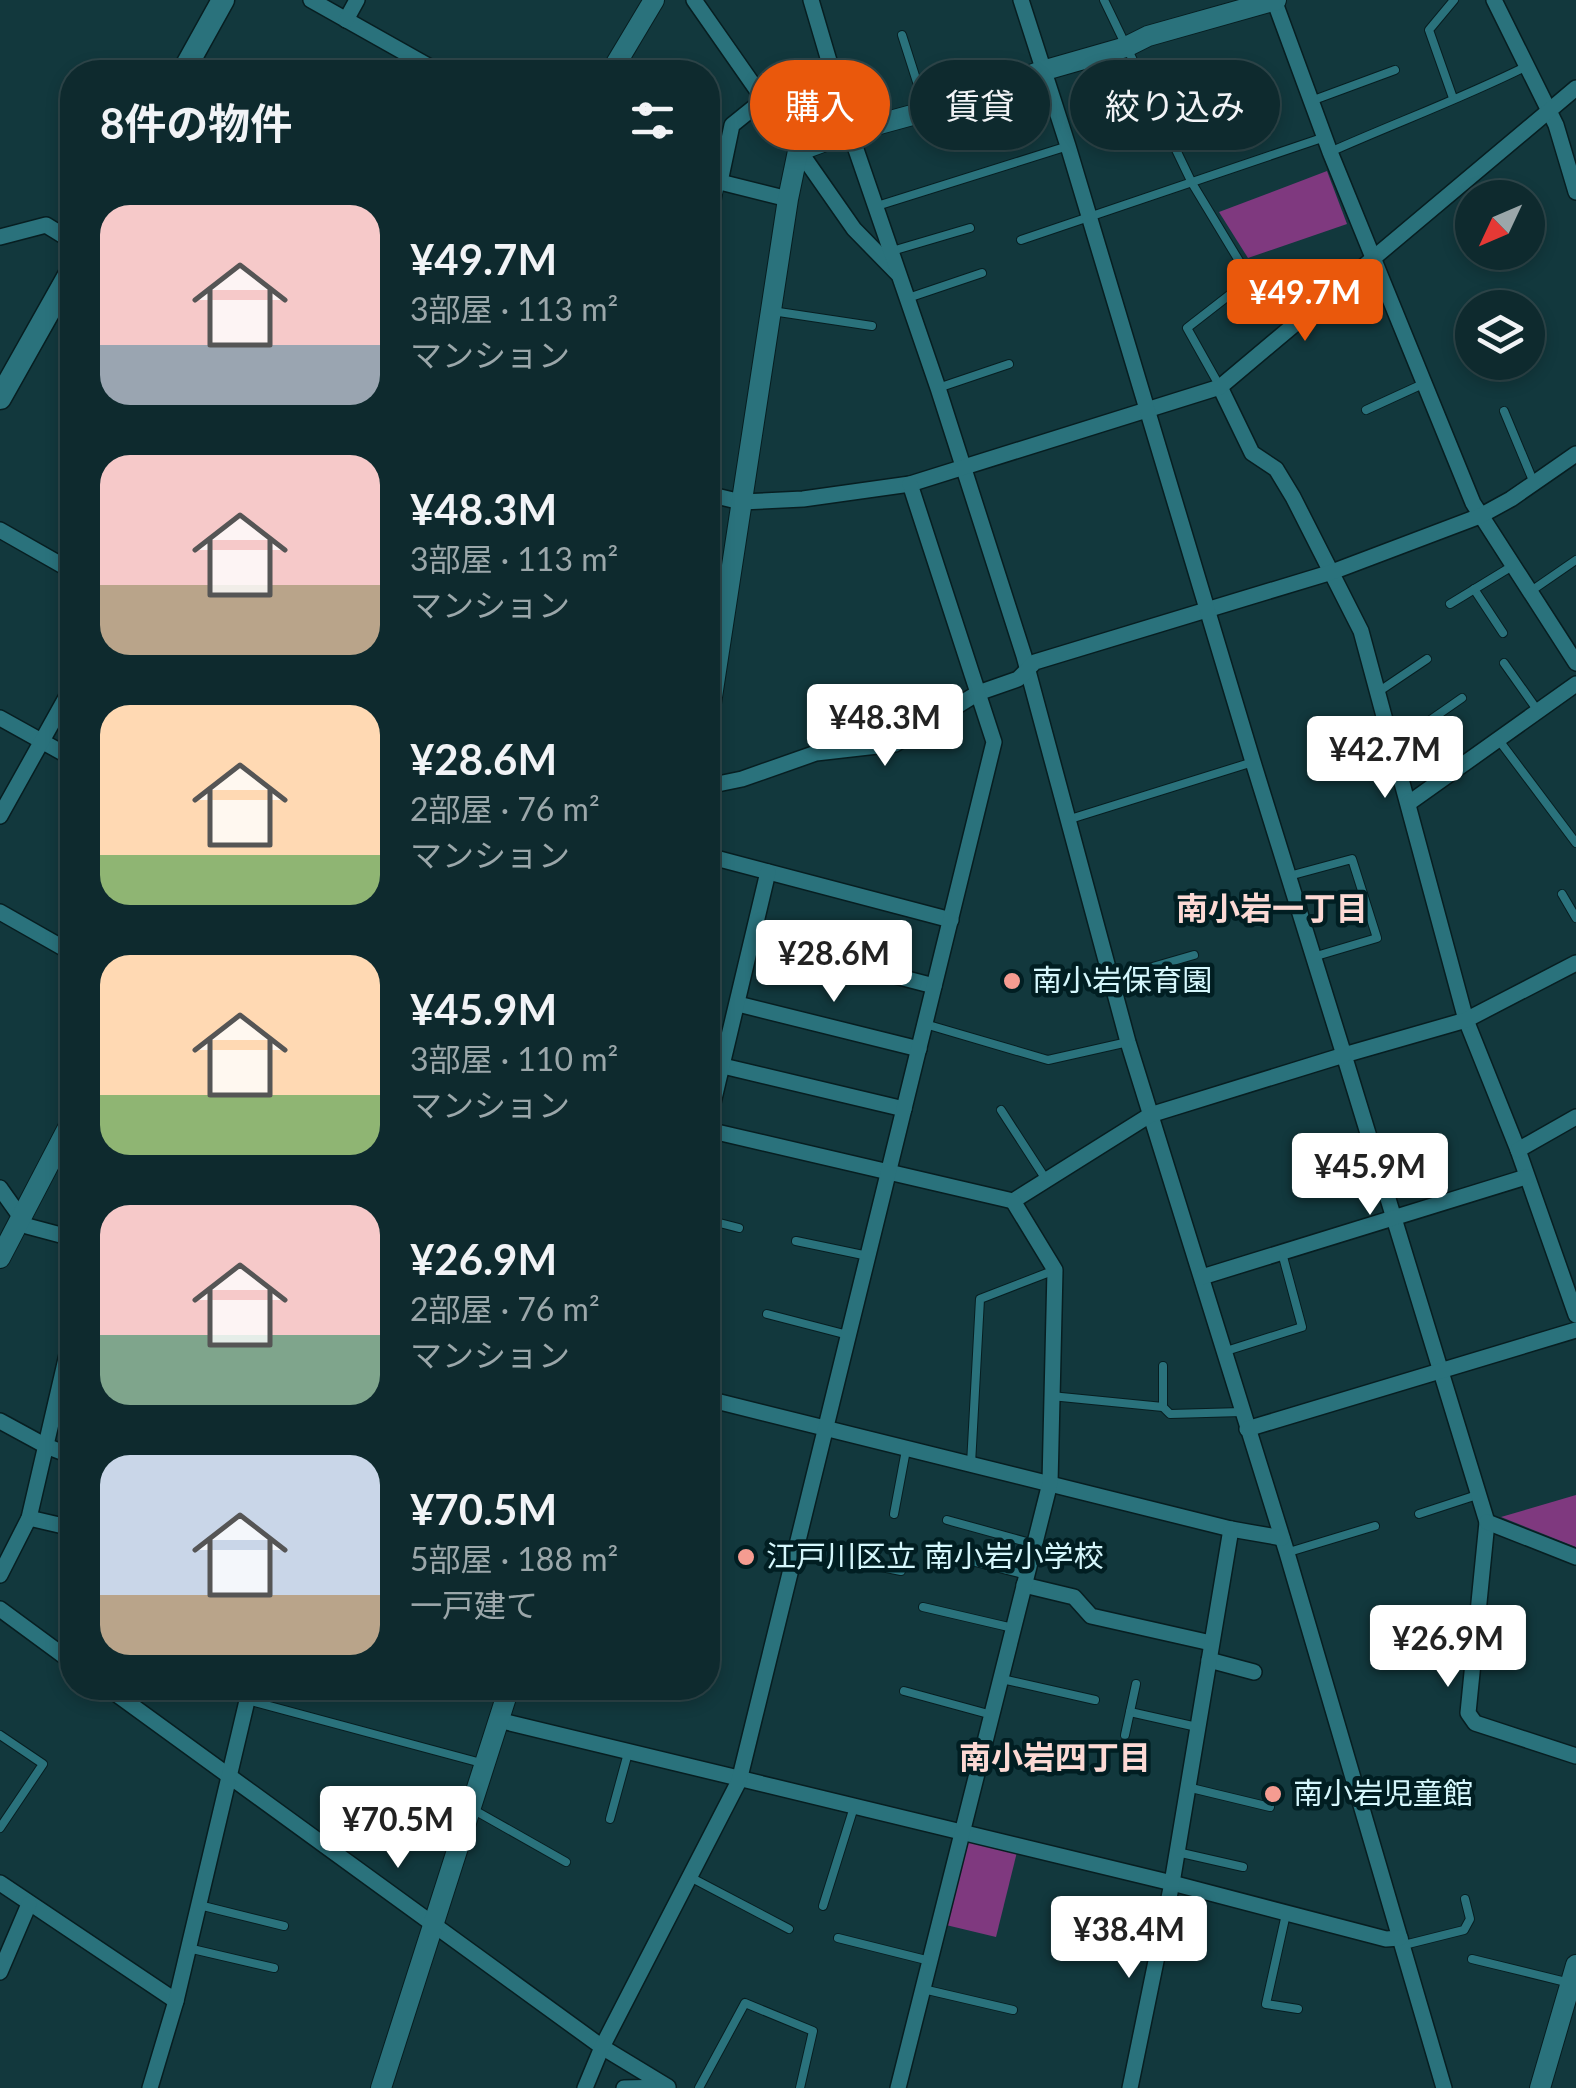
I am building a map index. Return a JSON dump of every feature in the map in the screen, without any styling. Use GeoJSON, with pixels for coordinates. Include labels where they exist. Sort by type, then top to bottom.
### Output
{"type":"FeatureCollection","features":[{"type":"Feature","properties":{"kind":"main road"},"geometry":{"type":"LineString","coordinates":[[190,60],[223,0]]}},
{"type":"Feature","properties":{"kind":"main road"},"geometry":{"type":"LineString","coordinates":[[0,398],[60,291]]}},
{"type":"Feature","properties":{"kind":"street"},"geometry":{"type":"LineString","coordinates":[[311,0],[413,60]]}},
{"type":"Feature","properties":{"kind":"street"},"geometry":{"type":"LineString","coordinates":[[346,20],[357,0]]}},
{"type":"Feature","properties":{"kind":"street"},"geometry":{"type":"LineString","coordinates":[[618,60],[654,0]]}},
{"type":"Feature","properties":{"kind":"street"},"geometry":{"type":"LineString","coordinates":[[694,0],[750,81]]}},
{"type":"Feature","properties":{"kind":"street"},"geometry":{"type":"LineString","coordinates":[[811,0],[829,60]]}},
{"type":"Feature","properties":{"kind":"street"},"geometry":{"type":"LineString","coordinates":[[1021,0],[1039,60]]}},
{"type":"Feature","properties":{"kind":"street"},"geometry":{"type":"LineString","coordinates":[[1050,69],[1275,0],[1327,144],[1480,516],[1576,663]]}},
{"type":"Feature","properties":{"kind":"street"},"geometry":{"type":"LineString","coordinates":[[1494,0],[1556,124],[1576,192]]}},
{"type":"Feature","properties":{"kind":"street"},"geometry":{"type":"LineString","coordinates":[[720,497],[741,502],[804,499],[910,484],[1220,387],[1576,88]]}},
{"type":"Feature","properties":{"kind":"street"},"geometry":{"type":"LineString","coordinates":[[1050,94],[1486,1522],[1468,1713],[1475,1723],[1576,1756]]}},
{"type":"Feature","properties":{"kind":"street"},"geometry":{"type":"LineString","coordinates":[[720,162],[732,125],[750,110]]}},
{"type":"Feature","properties":{"kind":"street"},"geometry":{"type":"LineString","coordinates":[[857,150],[1028,671],[1128,1042],[1285,1545],[1444,2088]]}},
{"type":"Feature","properties":{"kind":"street"},"geometry":{"type":"LineString","coordinates":[[720,643],[798,151]]}},
{"type":"Feature","properties":{"kind":"street"},"geometry":{"type":"LineString","coordinates":[[798,151],[854,229],[901,278]]}},
{"type":"Feature","properties":{"kind":"street"},"geometry":{"type":"LineString","coordinates":[[720,182],[788,199]]}},
{"type":"Feature","properties":{"kind":"street"},"geometry":{"type":"LineString","coordinates":[[0,237],[46,225],[60,234]]}},
{"type":"Feature","properties":{"kind":"street"},"geometry":{"type":"LineString","coordinates":[[1220,387],[1252,454],[1276,469],[1361,632],[1466,1020],[1518,1150],[1576,1314]]}},
{"type":"Feature","properties":{"kind":"street"},"geometry":{"type":"LineString","coordinates":[[720,784],[816,752],[895,744],[978,694],[1018,679],[1035,662],[1332,572],[1480,516],[1576,454]]}},
{"type":"Feature","properties":{"kind":"street"},"geometry":{"type":"LineString","coordinates":[[585,2088],[602,2047],[739,1781],[994,742],[910,484]]}},
{"type":"Feature","properties":{"kind":"street"},"geometry":{"type":"LineString","coordinates":[[0,530],[60,564]]}},
{"type":"Feature","properties":{"kind":"street"},"geometry":{"type":"LineString","coordinates":[[1409,803],[1576,684]]}},
{"type":"Feature","properties":{"kind":"street"},"geometry":{"type":"LineString","coordinates":[[0,816],[60,708]]}},
{"type":"Feature","properties":{"kind":"street"},"geometry":{"type":"LineString","coordinates":[[0,718],[60,751]]}},
{"type":"Feature","properties":{"kind":"street"},"geometry":{"type":"LineString","coordinates":[[720,859],[950,920]]}},
{"type":"Feature","properties":{"kind":"street"},"geometry":{"type":"LineString","coordinates":[[720,1075],[768,872]]}},
{"type":"Feature","properties":{"kind":"street"},"geometry":{"type":"LineString","coordinates":[[0,912],[60,946]]}},
{"type":"Feature","properties":{"kind":"street"},"geometry":{"type":"LineString","coordinates":[[753,939],[934,986]]}},
{"type":"Feature","properties":{"kind":"street"},"geometry":{"type":"LineString","coordinates":[[720,1130],[1013,1201],[1150,1115],[1466,1020],[1576,963]]}},
{"type":"Feature","properties":{"kind":"street"},"geometry":{"type":"LineString","coordinates":[[738,1004],[919,1050]]}},
{"type":"Feature","properties":{"kind":"street"},"geometry":{"type":"LineString","coordinates":[[722,1066],[904,1108]]}},
{"type":"Feature","properties":{"kind":"street"},"geometry":{"type":"LineString","coordinates":[[1518,1150],[1576,1117]]}},
{"type":"Feature","properties":{"kind":"street"},"geometry":{"type":"LineString","coordinates":[[0,1258],[60,1142]]}},
{"type":"Feature","properties":{"kind":"street"},"geometry":{"type":"LineString","coordinates":[[1202,1278],[1526,1176]]}},
{"type":"Feature","properties":{"kind":"street"},"geometry":{"type":"LineString","coordinates":[[0,1188],[27,1226],[60,1235]]}},
{"type":"Feature","properties":{"kind":"street"},"geometry":{"type":"LineString","coordinates":[[898,2088],[1050,1484],[1055,1270],[1013,1201]]}},
{"type":"Feature","properties":{"kind":"street"},"geometry":{"type":"LineString","coordinates":[[1245,1420],[1440,1372],[1576,1330]]}},
{"type":"Feature","properties":{"kind":"street"},"geometry":{"type":"LineString","coordinates":[[0,1575],[30,1518],[60,1385]]}},
{"type":"Feature","properties":{"kind":"street"},"geometry":{"type":"LineString","coordinates":[[720,1402],[1285,1545]]}},
{"type":"Feature","properties":{"kind":"street"},"geometry":{"type":"LineString","coordinates":[[0,1421],[60,1451]]}},
{"type":"Feature","properties":{"kind":"street"},"geometry":{"type":"LineString","coordinates":[[30,1518],[60,1525]]}},
{"type":"Feature","properties":{"kind":"street"},"geometry":{"type":"LineString","coordinates":[[1486,1522],[1576,1557]]}},
{"type":"Feature","properties":{"kind":"street"},"geometry":{"type":"LineString","coordinates":[[1130,2088],[1172,1883],[1230,1529]]}},
{"type":"Feature","properties":{"kind":"street"},"geometry":{"type":"LineString","coordinates":[[1026,1580],[1074,1597],[1091,1616],[1210,1651],[1254,1672]]}},
{"type":"Feature","properties":{"kind":"street"},"geometry":{"type":"LineString","coordinates":[[0,1609],[60,1653]]}},
{"type":"Feature","properties":{"kind":"street"},"geometry":{"type":"LineString","coordinates":[[124,1700],[602,2047],[669,2087]]}},
{"type":"Feature","properties":{"kind":"street"},"geometry":{"type":"LineString","coordinates":[[150,2088],[176,2001],[248,1700]]}},
{"type":"Feature","properties":{"kind":"street"},"geometry":{"type":"LineString","coordinates":[[381,2088],[505,1700]]}},
{"type":"Feature","properties":{"kind":"street"},"geometry":{"type":"LineString","coordinates":[[498,1720],[1401,1942]]}},
{"type":"Feature","properties":{"kind":"street"},"geometry":{"type":"LineString","coordinates":[[0,1883],[176,2001]]}},
{"type":"Feature","properties":{"kind":"street"},"geometry":{"type":"LineString","coordinates":[[0,1972],[29,1904]]}},
{"type":"Feature","properties":{"kind":"street"},"geometry":{"type":"LineString","coordinates":[[1540,2088],[1573,1974]]}},
{"type":"Feature","properties":{"kind":"street"},"geometry":{"type":"LineString","coordinates":[[624,2088],[669,2087]]}},
{"type":"Feature","properties":{"kind":"lane"},"geometry":{"type":"LineString","coordinates":[[1104,0],[1192,183],[1250,278],[1187,328],[1220,387]]}},
{"type":"Feature","properties":{"kind":"lane"},"geometry":{"type":"LineString","coordinates":[[1453,98],[1429,30],[1454,0]]}},
{"type":"Feature","properties":{"kind":"lane"},"geometry":{"type":"LineString","coordinates":[[902,35],[910,61]]}},
{"type":"Feature","properties":{"kind":"lane"},"geometry":{"type":"LineString","coordinates":[[1021,240],[1192,183],[1327,144],[1486,87],[1527,66]]}},
{"type":"Feature","properties":{"kind":"lane"},"geometry":{"type":"LineString","coordinates":[[1311,101],[1395,70]]}},
{"type":"Feature","properties":{"kind":"lane"},"geometry":{"type":"LineString","coordinates":[[877,206],[1068,146]]}},
{"type":"Feature","properties":{"kind":"lane"},"geometry":{"type":"LineString","coordinates":[[892,251],[970,228]]}},
{"type":"Feature","properties":{"kind":"lane"},"geometry":{"type":"LineString","coordinates":[[908,298],[982,274]]}},
{"type":"Feature","properties":{"kind":"lane"},"geometry":{"type":"LineString","coordinates":[[770,311],[872,326]]}},
{"type":"Feature","properties":{"kind":"lane"},"geometry":{"type":"LineString","coordinates":[[938,388],[1009,364]]}},
{"type":"Feature","properties":{"kind":"lane"},"geometry":{"type":"LineString","coordinates":[[1366,410],[1425,383]]}},
{"type":"Feature","properties":{"kind":"lane"},"geometry":{"type":"LineString","coordinates":[[1504,411],[1534,483]]}},
{"type":"Feature","properties":{"kind":"lane"},"geometry":{"type":"LineString","coordinates":[[1531,591],[1576,560]]}},
{"type":"Feature","properties":{"kind":"lane"},"geometry":{"type":"LineString","coordinates":[[1450,604],[1514,565]]}},
{"type":"Feature","properties":{"kind":"lane"},"geometry":{"type":"LineString","coordinates":[[1474,590],[1503,633]]}},
{"type":"Feature","properties":{"kind":"lane"},"geometry":{"type":"LineString","coordinates":[[1378,692],[1428,659]]}},
{"type":"Feature","properties":{"kind":"lane"},"geometry":{"type":"LineString","coordinates":[[1504,663],[1538,711]]}},
{"type":"Feature","properties":{"kind":"lane"},"geometry":{"type":"LineString","coordinates":[[1393,746],[1462,698]]}},
{"type":"Feature","properties":{"kind":"lane"},"geometry":{"type":"LineString","coordinates":[[1498,740],[1576,843]]}},
{"type":"Feature","properties":{"kind":"lane"},"geometry":{"type":"LineString","coordinates":[[1067,820],[1253,762]]}},
{"type":"Feature","properties":{"kind":"lane"},"geometry":{"type":"LineString","coordinates":[[1288,876],[1352,859],[1377,938],[1313,957]]}},
{"type":"Feature","properties":{"kind":"lane"},"geometry":{"type":"LineString","coordinates":[[1562,894],[1576,918]]}},
{"type":"Feature","properties":{"kind":"lane"},"geometry":{"type":"LineString","coordinates":[[1111,979],[1194,955]]}},
{"type":"Feature","properties":{"kind":"lane"},"geometry":{"type":"LineString","coordinates":[[925,1024],[1048,1060],[1128,1042]]}},
{"type":"Feature","properties":{"kind":"lane"},"geometry":{"type":"LineString","coordinates":[[1001,1110],[1046,1181]]}},
{"type":"Feature","properties":{"kind":"lane"},"geometry":{"type":"LineString","coordinates":[[720,1223],[739,1228]]}},
{"type":"Feature","properties":{"kind":"lane"},"geometry":{"type":"LineString","coordinates":[[796,1240],[868,1256]]}},
{"type":"Feature","properties":{"kind":"lane"},"geometry":{"type":"LineString","coordinates":[[1224,1352],[1302,1326],[1282,1253]]}},
{"type":"Feature","properties":{"kind":"lane"},"geometry":{"type":"LineString","coordinates":[[971,1464],[980,1299],[1055,1270]]}},
{"type":"Feature","properties":{"kind":"lane"},"geometry":{"type":"LineString","coordinates":[[768,1314],[848,1336]]}},
{"type":"Feature","properties":{"kind":"lane"},"geometry":{"type":"LineString","coordinates":[[1163,1366],[1163,1406],[1170,1414],[1245,1420]]}},
{"type":"Feature","properties":{"kind":"lane"},"geometry":{"type":"LineString","coordinates":[[1051,1396],[1163,1406]]}},
{"type":"Feature","properties":{"kind":"lane"},"geometry":{"type":"LineString","coordinates":[[894,1514],[906,1448]]}},
{"type":"Feature","properties":{"kind":"lane"},"geometry":{"type":"LineString","coordinates":[[1419,1514],[1476,1495]]}},
{"type":"Feature","properties":{"kind":"lane"},"geometry":{"type":"LineString","coordinates":[[947,1520],[1034,1544]]}},
{"type":"Feature","properties":{"kind":"lane"},"geometry":{"type":"LineString","coordinates":[[1285,1545],[1375,1526]]}},
{"type":"Feature","properties":{"kind":"lane"},"geometry":{"type":"LineString","coordinates":[[796,1549],[901,1571]]}},
{"type":"Feature","properties":{"kind":"lane"},"geometry":{"type":"LineString","coordinates":[[936,1552],[1026,1580]]}},
{"type":"Feature","properties":{"kind":"lane"},"geometry":{"type":"LineString","coordinates":[[923,1607],[1013,1628]]}},
{"type":"Feature","properties":{"kind":"lane"},"geometry":{"type":"LineString","coordinates":[[1001,1679],[1096,1700]]}},
{"type":"Feature","properties":{"kind":"lane"},"geometry":{"type":"LineString","coordinates":[[1125,1735],[1136,1684]]}},
{"type":"Feature","properties":{"kind":"lane"},"geometry":{"type":"LineString","coordinates":[[904,1691],[992,1715]]}},
{"type":"Feature","properties":{"kind":"lane"},"geometry":{"type":"LineString","coordinates":[[269,1700],[484,1764]]}},
{"type":"Feature","properties":{"kind":"lane"},"geometry":{"type":"LineString","coordinates":[[1130,1712],[1198,1728]]}},
{"type":"Feature","properties":{"kind":"lane"},"geometry":{"type":"LineString","coordinates":[[0,1735],[44,1764],[0,1828]]}},
{"type":"Feature","properties":{"kind":"lane"},"geometry":{"type":"LineString","coordinates":[[610,1819],[628,1753]]}},
{"type":"Feature","properties":{"kind":"lane"},"geometry":{"type":"LineString","coordinates":[[1188,1787],[1270,1807]]}},
{"type":"Feature","properties":{"kind":"lane"},"geometry":{"type":"LineString","coordinates":[[824,1906],[854,1807]]}},
{"type":"Feature","properties":{"kind":"lane"},"geometry":{"type":"LineString","coordinates":[[470,1808],[566,1862]]}},
{"type":"Feature","properties":{"kind":"lane"},"geometry":{"type":"LineString","coordinates":[[1177,1852],[1243,1866]]}},
{"type":"Feature","properties":{"kind":"lane"},"geometry":{"type":"LineString","coordinates":[[690,1876],[789,1929]]}},
{"type":"Feature","properties":{"kind":"lane"},"geometry":{"type":"LineString","coordinates":[[1401,1942],[1464,1930],[1470,1919],[1465,1898]]}},
{"type":"Feature","properties":{"kind":"lane"},"geometry":{"type":"LineString","coordinates":[[198,1905],[284,1926]]}},
{"type":"Feature","properties":{"kind":"lane"},"geometry":{"type":"LineString","coordinates":[[1286,1914],[1266,2004],[1298,2009]]}},
{"type":"Feature","properties":{"kind":"lane"},"geometry":{"type":"LineString","coordinates":[[838,1938],[930,1961]]}},
{"type":"Feature","properties":{"kind":"lane"},"geometry":{"type":"LineString","coordinates":[[188,1948],[274,1968]]}},
{"type":"Feature","properties":{"kind":"lane"},"geometry":{"type":"LineString","coordinates":[[1472,1958],[1573,1974]]}},
{"type":"Feature","properties":{"kind":"lane"},"geometry":{"type":"LineString","coordinates":[[923,1989],[1014,2010]]}},
{"type":"Feature","properties":{"kind":"lane"},"geometry":{"type":"LineString","coordinates":[[699,2088],[745,2004],[813,2031],[800,2088]]}},
{"type":"Feature","properties":{"kind":"shaded area"},"geometry":{"type":"Polygon","coordinates":[[[1327,171],[1347,224],[1248,258],[1219,212],[1327,171]]]}},
{"type":"Feature","properties":{"kind":"shaded area"},"geometry":{"type":"Polygon","coordinates":[[[1576,1495],[1576,1547],[1501,1517],[1576,1495]]]}},
{"type":"Feature","properties":{"kind":"shaded area"},"geometry":{"type":"Polygon","coordinates":[[[967,1839],[1017,1852],[996,1937],[946,1925],[967,1839]]]}},
{"type":"Feature","properties":{"kind":"place","name":"南小岩保育園"},"geometry":{"type":"Point","coordinates":[1012,981]}},
{"type":"Feature","properties":{"kind":"place","name":"江戸川区立 南小岩小学校"},"geometry":{"type":"Point","coordinates":[746,1557]}},
{"type":"Feature","properties":{"kind":"place","name":"南小岩児童館"},"geometry":{"type":"Point","coordinates":[1273,1794]}},
{"type":"Feature","properties":{"kind":"district","name":"南小岩一丁目"},"geometry":{"type":"Point","coordinates":[1272,909]}},
{"type":"Feature","properties":{"kind":"district","name":"南小岩四丁目"},"geometry":{"type":"Point","coordinates":[1055,1758]}}]}
